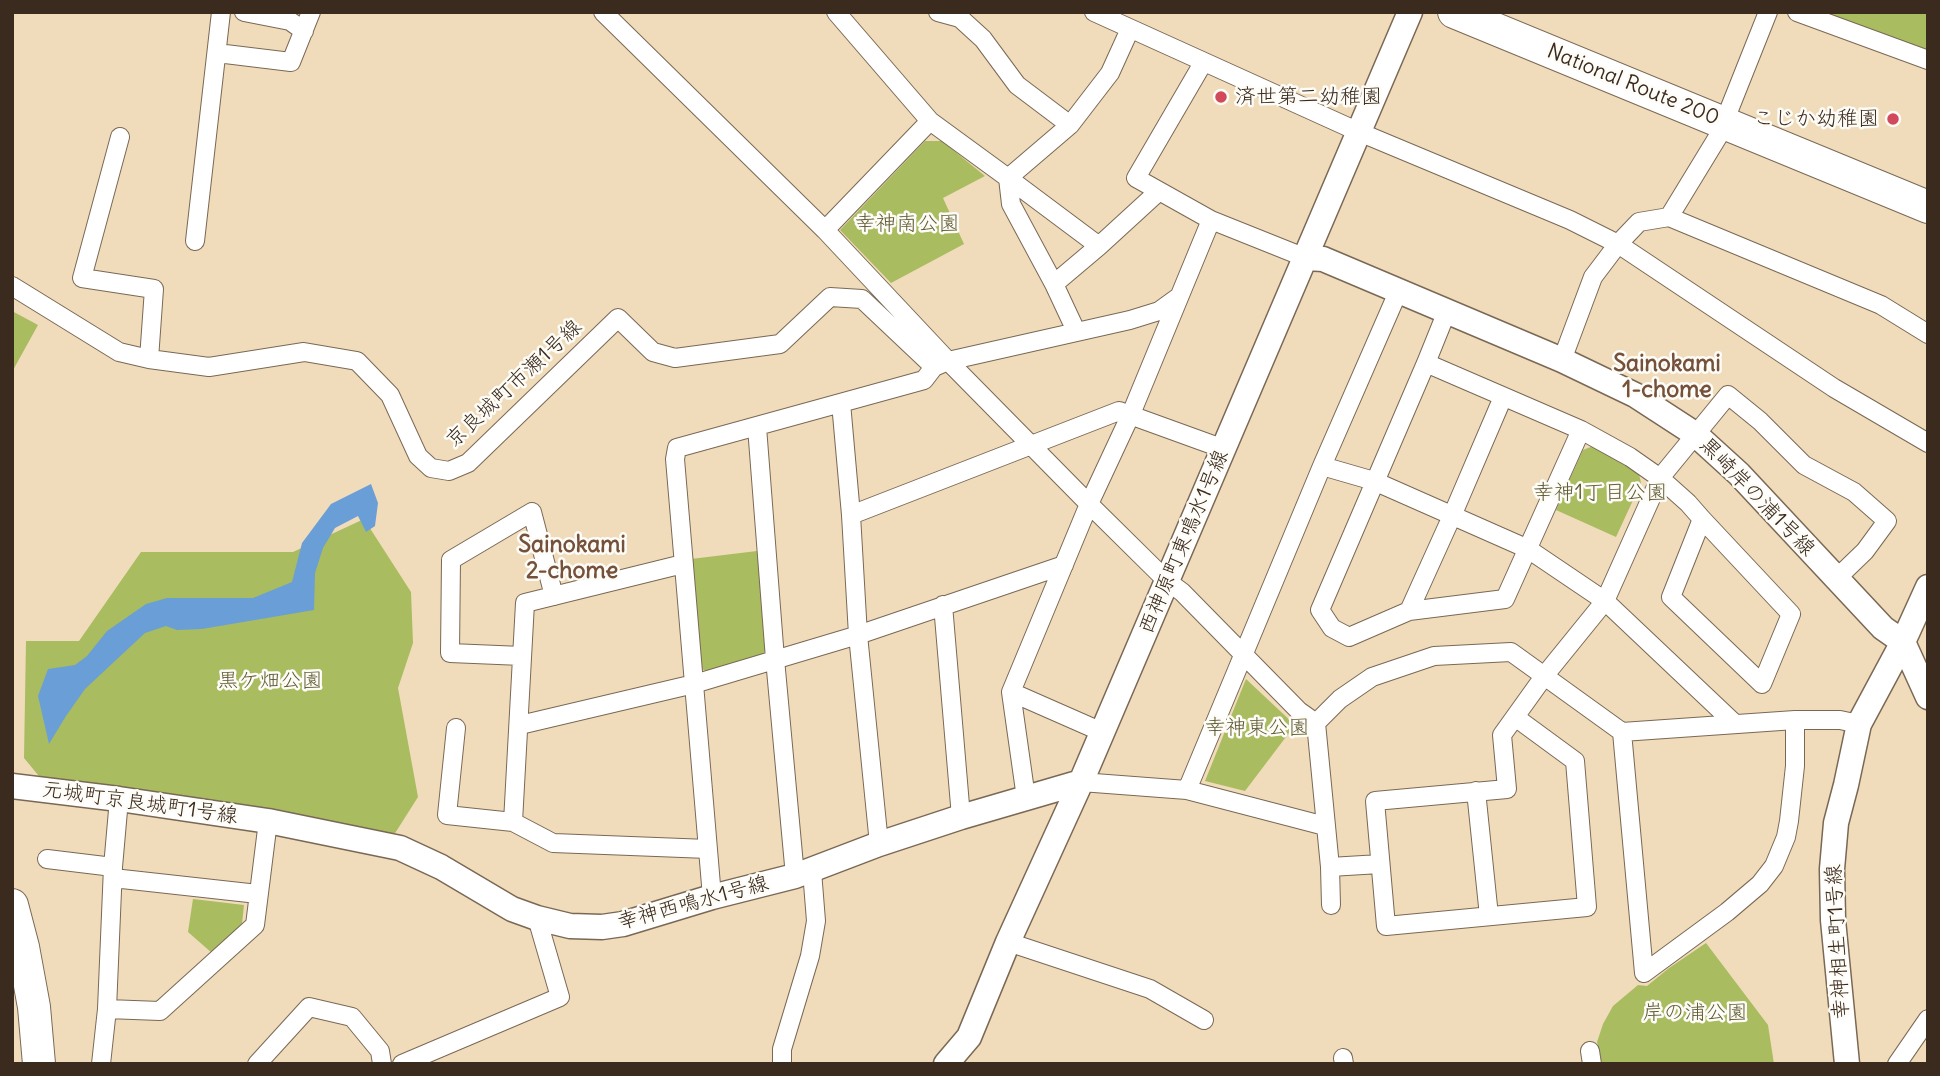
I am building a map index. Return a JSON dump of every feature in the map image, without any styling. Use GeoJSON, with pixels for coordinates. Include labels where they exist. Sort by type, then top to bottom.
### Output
{"type":"FeatureCollection","features":[{"type":"Feature","properties":{"kind":"highway","name":"National Route 200"},"geometry":{"type":"LineString","coordinates":[[1454,12],[1928,188]]}},
{"type":"Feature","properties":{"kind":"highway","name":"National Route 200"},"geometry":{"type":"LineString","coordinates":[[1503,12],[1928,206]]}},
{"type":"Feature","properties":{"kind":"highway"},"geometry":{"type":"LineString","coordinates":[[12,905],[34,1007],[39,1064]]}},
{"type":"Feature","properties":{"kind":"highway"},"geometry":{"type":"LineString","coordinates":[[12,1000],[19,1064]]}},
{"type":"Feature","properties":{"kind":"street"},"geometry":{"type":"LineString","coordinates":[[195,242],[221,12]]}},
{"type":"Feature","properties":{"kind":"street"},"geometry":{"type":"LineString","coordinates":[[244,12],[290,21],[304,31]]}},
{"type":"Feature","properties":{"kind":"street"},"geometry":{"type":"LineString","coordinates":[[217,53],[292,62],[311,12]]}},
{"type":"Feature","properties":{"kind":"street"},"geometry":{"type":"LineString","coordinates":[[603,12],[825,230],[941,364],[1031,445],[1167,581],[1182,592],[1244,653],[1299,711],[1316,723],[1330,867],[1331,905]]}},
{"type":"Feature","properties":{"kind":"street"},"geometry":{"type":"LineString","coordinates":[[836,12],[930,121],[1099,246]]}},
{"type":"Feature","properties":{"kind":"street"},"geometry":{"type":"LineString","coordinates":[[938,12],[960,18],[983,39],[1017,85],[1070,125]]}},
{"type":"Feature","properties":{"kind":"street"},"geometry":{"type":"LineString","coordinates":[[1094,12],[1359,132],[1570,220],[1618,244],[1835,388],[1928,443]]}},
{"type":"Feature","properties":{"kind":"street","name":"西神原町東鳴水1号線"},"geometry":{"type":"LineString","coordinates":[[946,1064],[969,1037],[1008,942],[1081,782],[1410,12]]}},
{"type":"Feature","properties":{"kind":"street"},"geometry":{"type":"LineString","coordinates":[[1670,217],[1728,115],[1768,12]]}},
{"type":"Feature","properties":{"kind":"street"},"geometry":{"type":"LineString","coordinates":[[1797,12],[1928,60]]}},
{"type":"Feature","properties":{"kind":"street"},"geometry":{"type":"LineString","coordinates":[[1007,178],[1070,125],[1110,73],[1130,29]]}},
{"type":"Feature","properties":{"kind":"street"},"geometry":{"type":"LineString","coordinates":[[1203,63],[1136,178],[1211,220],[1306,258]]}},
{"type":"Feature","properties":{"kind":"street"},"geometry":{"type":"LineString","coordinates":[[825,230],[930,121]]}},
{"type":"Feature","properties":{"kind":"street"},"geometry":{"type":"LineString","coordinates":[[120,137],[82,278],[154,289],[149,359]]}},
{"type":"Feature","properties":{"kind":"street"},"geometry":{"type":"LineString","coordinates":[[1007,178],[1011,204],[1076,331]]}},
{"type":"Feature","properties":{"kind":"street"},"geometry":{"type":"LineString","coordinates":[[1054,284],[1158,191]]}},
{"type":"Feature","properties":{"kind":"street"},"geometry":{"type":"LineString","coordinates":[[1562,360],[1593,276],[1639,222],[1670,217],[1881,305],[1928,334]]}},
{"type":"Feature","properties":{"kind":"street"},"geometry":{"type":"LineString","coordinates":[[1026,798],[1011,692],[1211,220]]}},
{"type":"Feature","properties":{"kind":"street","name":"黒崎岸の浦1号線"},"geometry":{"type":"LineString","coordinates":[[1306,258],[1323,259],[1562,360],[1635,395],[1695,435],[1739,474],[1884,628],[1903,642],[1928,697]]}},
{"type":"Feature","properties":{"kind":"street","name":"京良城町市瀬1号線"},"geometry":{"type":"LineString","coordinates":[[12,286],[118,352],[149,359],[209,367],[304,352],[357,361],[390,395],[418,456],[431,468],[449,471],[468,463],[618,318],[653,352],[675,358],[780,344],[830,298],[862,299],[941,364]]}},
{"type":"Feature","properties":{"kind":"street"},"geometry":{"type":"LineString","coordinates":[[1187,790],[1398,292]]}},
{"type":"Feature","properties":{"kind":"street"},"geometry":{"type":"LineString","coordinates":[[712,897],[683,564],[675,459],[677,448],[923,380],[941,364],[1130,320],[1159,311],[1177,298]]}},
{"type":"Feature","properties":{"kind":"street"},"geometry":{"type":"LineString","coordinates":[[1447,311],[1320,610],[1332,628],[1349,637],[1409,611],[1505,599],[1581,430]]}},
{"type":"Feature","properties":{"kind":"street"},"geometry":{"type":"LineString","coordinates":[[1426,363],[1581,430],[1630,457],[1660,478],[1702,519],[1791,614],[1762,684],[1671,597],[1702,519]]}},
{"type":"Feature","properties":{"kind":"street"},"geometry":{"type":"LineString","coordinates":[[1516,717],[1575,761],[1587,907],[1386,926],[1375,801],[1507,789],[1502,735],[1545,675],[1605,601],[1660,478],[1728,395],[1760,421],[1804,465],[1854,492],[1887,521],[1865,551],[1836,579]]}},
{"type":"Feature","properties":{"kind":"street"},"geometry":{"type":"LineString","coordinates":[[1409,611],[1503,397]]}},
{"type":"Feature","properties":{"kind":"street"},"geometry":{"type":"LineString","coordinates":[[841,403],[858,635],[879,845]]}},
{"type":"Feature","properties":{"kind":"street"},"geometry":{"type":"LineString","coordinates":[[851,515],[1119,411],[1224,449]]}},
{"type":"Feature","properties":{"kind":"street"},"geometry":{"type":"LineString","coordinates":[[757,427],[775,659],[804,873],[816,920],[810,956],[782,1049],[782,1064]]}},
{"type":"Feature","properties":{"kind":"street"},"geometry":{"type":"LineString","coordinates":[[1322,466],[1374,481],[1528,549],[1605,601],[1734,723]]}},
{"type":"Feature","properties":{"kind":"street"},"geometry":{"type":"LineString","coordinates":[[522,656],[450,653],[451,560],[532,512],[554,596]]}},
{"type":"Feature","properties":{"kind":"street"},"geometry":{"type":"LineString","coordinates":[[513,822],[525,603],[683,564]]}},
{"type":"Feature","properties":{"kind":"street"},"geometry":{"type":"LineString","coordinates":[[520,725],[694,684],[858,635],[1064,565]]}},
{"type":"Feature","properties":{"kind":"street","name":"幸神相生町1号線"},"geometry":{"type":"LineString","coordinates":[[1847,1064],[1833,920],[1832,869],[1836,823],[1859,724],[1903,642],[1928,587]]}},
{"type":"Feature","properties":{"kind":"street"},"geometry":{"type":"LineString","coordinates":[[943,605],[961,817]]}},
{"type":"Feature","properties":{"kind":"street"},"geometry":{"type":"LineString","coordinates":[[1316,723],[1340,699],[1372,677],[1434,656],[1511,652],[1622,732],[1795,720],[1840,720],[1859,724]]}},
{"type":"Feature","properties":{"kind":"street"},"geometry":{"type":"LineString","coordinates":[[1011,692],[1102,732]]}},
{"type":"Feature","properties":{"kind":"street"},"geometry":{"type":"LineString","coordinates":[[1622,732],[1644,972],[1727,912],[1760,884],[1773,866],[1786,837],[1789,821],[1796,766],[1795,720]]}},
{"type":"Feature","properties":{"kind":"street"},"geometry":{"type":"LineString","coordinates":[[456,728],[447,815],[513,822],[552,843],[708,849]]}},
{"type":"Feature","properties":{"kind":"street"},"geometry":{"type":"LineString","coordinates":[[1081,782],[1187,790],[1325,826]]}},
{"type":"Feature","properties":{"kind":"street","name":"幸神西鳴水1号線"},"geometry":{"type":"LineString","coordinates":[[268,821],[400,848],[441,867],[513,909],[570,926],[602,927],[623,924],[804,873],[961,817],[1081,782]]}},
{"type":"Feature","properties":{"kind":"street","name":"元城町京良城町1号線"},"geometry":{"type":"LineString","coordinates":[[12,786],[268,821]]}},
{"type":"Feature","properties":{"kind":"street"},"geometry":{"type":"LineString","coordinates":[[1476,791],[1489,916]]}},
{"type":"Feature","properties":{"kind":"street"},"geometry":{"type":"LineString","coordinates":[[101,1064],[107,1009],[119,799]]}},
{"type":"Feature","properties":{"kind":"street"},"geometry":{"type":"LineString","coordinates":[[107,1009],[160,1011],[255,925],[268,821]]}},
{"type":"Feature","properties":{"kind":"street"},"geometry":{"type":"LineString","coordinates":[[47,859],[113,873],[258,894]]}},
{"type":"Feature","properties":{"kind":"street"},"geometry":{"type":"LineString","coordinates":[[1330,867],[1380,864]]}},
{"type":"Feature","properties":{"kind":"street"},"geometry":{"type":"LineString","coordinates":[[402,1064],[560,997],[537,918]]}},
{"type":"Feature","properties":{"kind":"street"},"geometry":{"type":"LineString","coordinates":[[1008,942],[1150,989],[1203,1020]]}},
{"type":"Feature","properties":{"kind":"street"},"geometry":{"type":"LineString","coordinates":[[257,1064],[309,1007],[352,1017],[380,1051],[382,1064]]}},
{"type":"Feature","properties":{"kind":"street"},"geometry":{"type":"LineString","coordinates":[[1897,1064],[1928,1018]]}},
{"type":"Feature","properties":{"kind":"green space"},"geometry":{"type":"Polygon","coordinates":[[[1820,12],[1928,12],[1928,52],[1820,12]]]}},
{"type":"Feature","properties":{"kind":"green space","name":"幸神南公園"},"geometry":{"type":"Polygon","coordinates":[[[925,141],[942,141],[985,176],[943,198],[964,244],[891,283],[840,230],[925,141]]]}},
{"type":"Feature","properties":{"kind":"green space"},"geometry":{"type":"Polygon","coordinates":[[[12,311],[38,325],[12,372],[12,311]]]}},
{"type":"Feature","properties":{"kind":"green space","name":"幸神1丁目公園"},"geometry":{"type":"Polygon","coordinates":[[[1593,446],[1639,474],[1641,483],[1616,537],[1556,510],[1583,450],[1593,446]]]}},
{"type":"Feature","properties":{"kind":"green space","name":"黒ケ畑公園"},"geometry":{"type":"Polygon","coordinates":[[[364,519],[411,592],[413,643],[398,688],[418,797],[392,838],[43,781],[24,758],[26,641],[79,641],[141,552],[293,552],[364,519]]]}},
{"type":"Feature","properties":{"kind":"green space"},"geometry":{"type":"Polygon","coordinates":[[[757,551],[768,646],[763,654],[708,672],[702,669],[691,559],[757,551]]]}},
{"type":"Feature","properties":{"kind":"green space","name":"幸神東公園"},"geometry":{"type":"Polygon","coordinates":[[[1246,679],[1295,725],[1245,791],[1205,781],[1246,679]]]}},
{"type":"Feature","properties":{"kind":"green space"},"geometry":{"type":"Polygon","coordinates":[[[193,899],[244,905],[242,924],[212,953],[188,932],[193,899]]]}},
{"type":"Feature","properties":{"kind":"green space","name":"岸の浦公園"},"geometry":{"type":"Polygon","coordinates":[[[1706,943],[1768,1025],[1774,1064],[1602,1064],[1597,1042],[1613,1006],[1638,985],[1647,986],[1706,943]]]}},
{"type":"Feature","properties":{"kind":"water"},"geometry":{"type":"Polygon","coordinates":[[[371,484],[378,503],[375,526],[366,532],[358,516],[335,528],[323,548],[315,573],[314,610],[202,629],[177,630],[166,626],[145,633],[85,689],[49,744],[38,696],[48,669],[75,665],[87,656],[107,631],[146,604],[167,598],[253,598],[292,582],[302,543],[331,504],[371,484]]]}},
{"type":"Feature","properties":{"kind":"place","name":"済世第二幼稚園"},"geometry":{"type":"Point","coordinates":[1221,97]}},
{"type":"Feature","properties":{"kind":"place","name":"こじか幼稚園"},"geometry":{"type":"Point","coordinates":[1893,119]}},
{"type":"Feature","properties":{"kind":"district","name":"Sainokami 1-chome"},"geometry":{"type":"Point","coordinates":[1667,377]}},
{"type":"Feature","properties":{"kind":"district","name":"Sainokami 2-chome"},"geometry":{"type":"Point","coordinates":[572,558]}}]}
